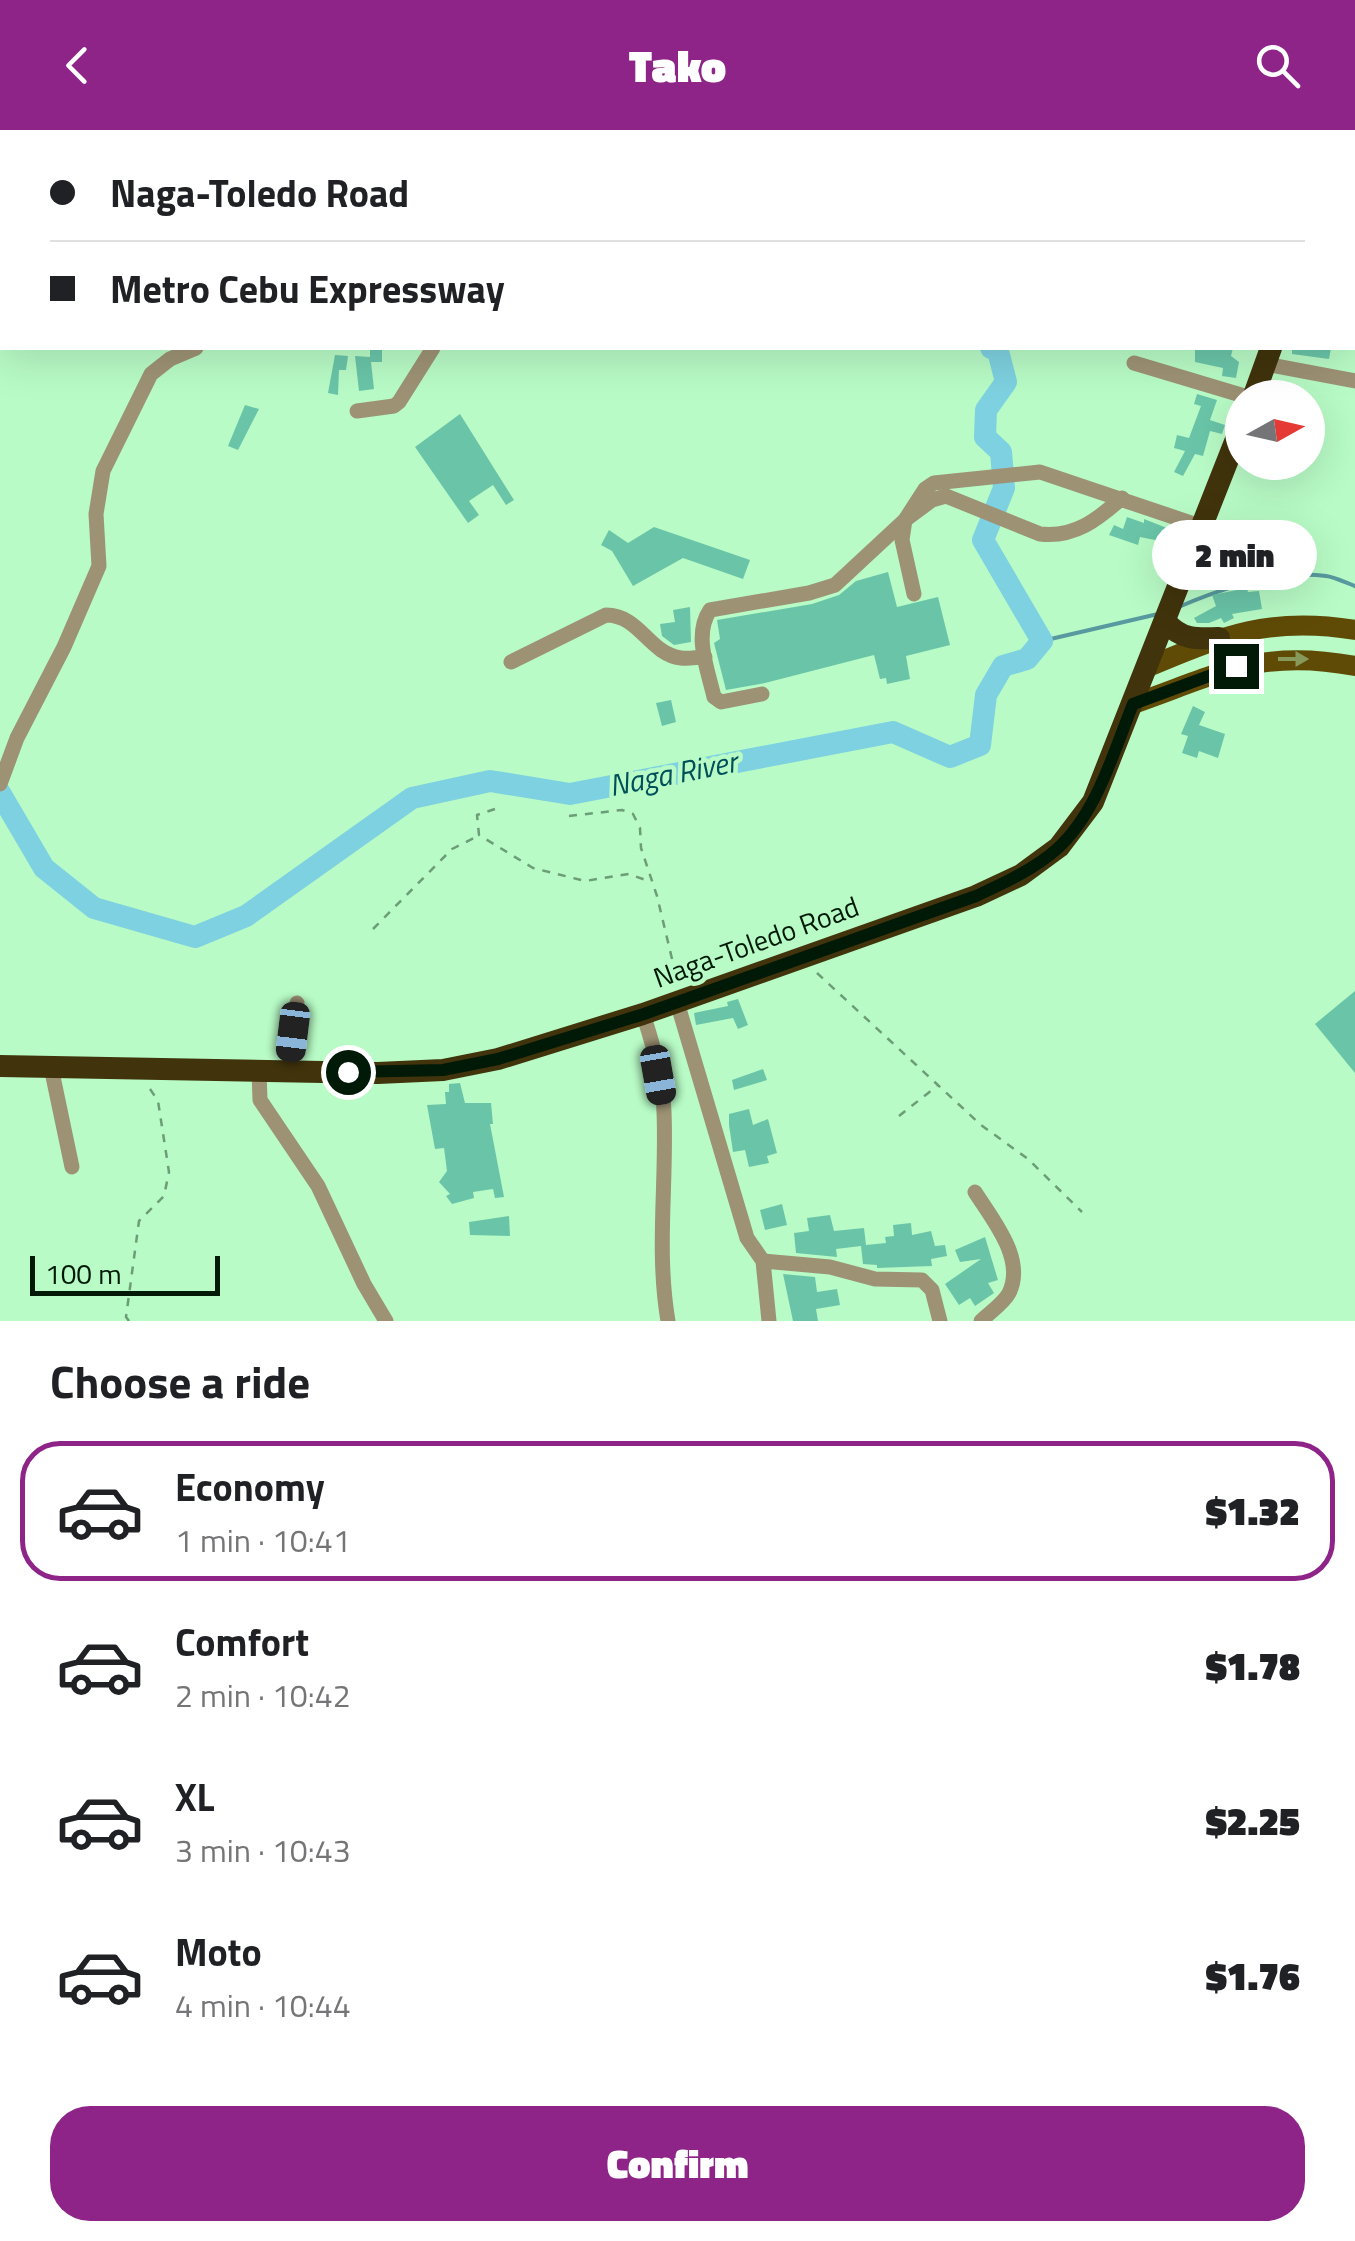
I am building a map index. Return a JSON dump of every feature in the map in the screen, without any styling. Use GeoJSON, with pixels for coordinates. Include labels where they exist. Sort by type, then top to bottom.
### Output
{"type":"FeatureCollection","features":[{"type":"Feature","properties":{"kind":"highway"},"geometry":{"type":"LineString","coordinates":[[1259,380],[1269,356]]}},
{"type":"Feature","properties":{"kind":"highway","name":"Naga-Toledo Road"},"geometry":{"type":"LineString","coordinates":[[0,1066],[288,1072],[443,1070],[498,1059],[644,1014],[976,896],[1021,874],[1059,847],[1093,802],[1225,469]]}},
{"type":"Feature","properties":{"kind":"highway"},"geometry":{"type":"LineString","coordinates":[[1170,613],[1179,634],[1219,638]]}},
{"type":"Feature","properties":{"kind":"main road"},"geometry":{"type":"LineString","coordinates":[[1148,667],[1252,628],[1324,625],[1355,630]]}},
{"type":"Feature","properties":{"kind":"main road"},"geometry":{"type":"LineString","coordinates":[[1133,704],[1236,666],[1265,661],[1317,659],[1355,666]]}},
{"type":"Feature","properties":{"kind":"street"},"geometry":{"type":"LineString","coordinates":[[0,784],[17,738],[64,647],[99,566],[96,514],[103,471],[151,374],[170,359],[191,350]]}},
{"type":"Feature","properties":{"kind":"street"},"geometry":{"type":"LineString","coordinates":[[357,411],[400,402],[432,350]]}},
{"type":"Feature","properties":{"kind":"street"},"geometry":{"type":"LineString","coordinates":[[1269,356],[1355,381]]}},
{"type":"Feature","properties":{"kind":"street"},"geometry":{"type":"LineString","coordinates":[[1134,363],[1225,390]]}},
{"type":"Feature","properties":{"kind":"street"},"geometry":{"type":"LineString","coordinates":[[914,594],[902,540],[904,520],[925,489],[943,481],[1040,472],[1203,528]]}},
{"type":"Feature","properties":{"kind":"street"},"geometry":{"type":"LineString","coordinates":[[762,694],[721,702],[714,697],[702,630],[710,610],[835,585],[904,520],[932,500],[946,496],[1054,536],[1090,526],[1122,498]]}},
{"type":"Feature","properties":{"kind":"street"},"geometry":{"type":"LineString","coordinates":[[511,662],[606,615],[619,615],[634,624],[656,647],[678,658],[705,657]]}},
{"type":"Feature","properties":{"kind":"street"},"geometry":{"type":"LineString","coordinates":[[679,1001],[747,1238],[763,1262],[769,1321]]}},
{"type":"Feature","properties":{"kind":"street"},"geometry":{"type":"LineString","coordinates":[[288,1072],[297,1003]]}},
{"type":"Feature","properties":{"kind":"street"},"geometry":{"type":"LineString","coordinates":[[644,1014],[664,1109],[661,1279],[668,1321]]}},
{"type":"Feature","properties":{"kind":"street"},"geometry":{"type":"LineString","coordinates":[[51,1067],[72,1167]]}},
{"type":"Feature","properties":{"kind":"street"},"geometry":{"type":"LineString","coordinates":[[259,1071],[260,1100],[318,1186],[364,1284],[386,1321]]}},
{"type":"Feature","properties":{"kind":"street"},"geometry":{"type":"LineString","coordinates":[[975,1192],[1009,1248],[1013,1278],[1008,1295],[981,1321]]}},
{"type":"Feature","properties":{"kind":"street"},"geometry":{"type":"LineString","coordinates":[[763,1262],[830,1267],[875,1278],[922,1280],[932,1290],[940,1321]]}},
{"type":"Feature","properties":{"kind":"path"},"geometry":{"type":"LineString","coordinates":[[479,835],[477,816],[495,809]]}},
{"type":"Feature","properties":{"kind":"path"},"geometry":{"type":"LineString","coordinates":[[569,816],[622,810],[633,814],[640,828],[641,848],[679,1001]]}},
{"type":"Feature","properties":{"kind":"path"},"geometry":{"type":"LineString","coordinates":[[479,835],[533,868],[585,881],[629,874],[652,882]]}},
{"type":"Feature","properties":{"kind":"path"},"geometry":{"type":"LineString","coordinates":[[373,928],[452,848],[479,835]]}},
{"type":"Feature","properties":{"kind":"path"},"geometry":{"type":"LineString","coordinates":[[805,956],[823,982],[980,1125],[1028,1159],[1082,1212]]}},
{"type":"Feature","properties":{"kind":"path"},"geometry":{"type":"LineString","coordinates":[[128,1321],[139,1222],[164,1196],[169,1172],[158,1100],[136,1069]]}},
{"type":"Feature","properties":{"kind":"path"},"geometry":{"type":"LineString","coordinates":[[899,1116],[938,1085]]}},
{"type":"Feature","properties":{"kind":"building"},"geometry":{"type":"Polygon","coordinates":[[[370,350],[382,350],[382,362],[371,362],[374,389],[359,391],[355,356],[370,357],[370,350]]]}},
{"type":"Feature","properties":{"kind":"building"},"geometry":{"type":"Polygon","coordinates":[[[1195,350],[1232,350],[1231,356],[1239,362],[1236,378],[1222,376],[1223,368],[1195,362],[1195,350]]]}},
{"type":"Feature","properties":{"kind":"building"},"geometry":{"type":"Polygon","coordinates":[[[1292,350],[1331,350],[1329,359],[1292,354],[1292,350]]]}},
{"type":"Feature","properties":{"kind":"building"},"geometry":{"type":"Polygon","coordinates":[[[335,355],[348,356],[346,370],[339,370],[338,395],[328,393],[335,355]]]}},
{"type":"Feature","properties":{"kind":"building"},"geometry":{"type":"Polygon","coordinates":[[[1197,394],[1217,400],[1210,420],[1225,425],[1222,434],[1210,431],[1203,456],[1195,454],[1183,476],[1174,472],[1185,451],[1174,448],[1177,435],[1189,438],[1201,406],[1194,404],[1197,394]]]}},
{"type":"Feature","properties":{"kind":"building"},"geometry":{"type":"Polygon","coordinates":[[[245,405],[259,409],[238,450],[228,446],[245,405]]]}},
{"type":"Feature","properties":{"kind":"building"},"geometry":{"type":"Polygon","coordinates":[[[460,414],[514,500],[506,505],[493,485],[469,501],[479,515],[468,523],[415,447],[460,414]]]}},
{"type":"Feature","properties":{"kind":"building"},"geometry":{"type":"Polygon","coordinates":[[[1127,517],[1144,523],[1144,519],[1182,534],[1174,556],[1162,551],[1165,542],[1140,537],[1138,545],[1109,535],[1114,525],[1123,529],[1127,517]]]}},
{"type":"Feature","properties":{"kind":"building"},"geometry":{"type":"Polygon","coordinates":[[[654,527],[750,560],[743,579],[683,558],[633,586],[612,551],[601,545],[609,530],[628,543],[654,527]]]}},
{"type":"Feature","properties":{"kind":"building"},"geometry":{"type":"Polygon","coordinates":[[[888,572],[897,607],[938,597],[950,645],[906,656],[910,679],[887,684],[886,678],[880,679],[874,655],[726,690],[714,643],[720,639],[717,620],[812,604],[839,595],[856,581],[888,572]]]}},
{"type":"Feature","properties":{"kind":"building"},"geometry":{"type":"Polygon","coordinates":[[[1247,588],[1248,592],[1259,591],[1262,609],[1232,614],[1234,618],[1224,623],[1221,618],[1197,623],[1194,618],[1216,606],[1212,595],[1247,588]]]}},
{"type":"Feature","properties":{"kind":"building"},"geometry":{"type":"Polygon","coordinates":[[[690,607],[691,642],[674,645],[662,636],[660,624],[675,622],[673,610],[690,607]]]}},
{"type":"Feature","properties":{"kind":"building"},"geometry":{"type":"Polygon","coordinates":[[[671,700],[676,722],[662,726],[656,703],[671,700]]]}},
{"type":"Feature","properties":{"kind":"building"},"geometry":{"type":"Polygon","coordinates":[[[1193,706],[1205,712],[1199,725],[1225,734],[1218,758],[1199,751],[1197,758],[1182,753],[1188,736],[1181,734],[1193,706]]]}},
{"type":"Feature","properties":{"kind":"building"},"geometry":{"type":"Polygon","coordinates":[[[1355,991],[1355,1073],[1315,1024],[1355,991]]]}},
{"type":"Feature","properties":{"kind":"building"},"geometry":{"type":"Polygon","coordinates":[[[738,999],[748,1025],[738,1029],[733,1018],[696,1025],[694,1013],[728,1006],[727,1002],[738,999]]]}},
{"type":"Feature","properties":{"kind":"building"},"geometry":{"type":"Polygon","coordinates":[[[763,1069],[767,1080],[734,1090],[732,1080],[763,1069]]]}},
{"type":"Feature","properties":{"kind":"building"},"geometry":{"type":"Polygon","coordinates":[[[460,1083],[465,1103],[491,1103],[490,1124],[504,1197],[495,1198],[493,1189],[473,1192],[474,1198],[452,1204],[446,1196],[450,1194],[439,1182],[447,1171],[444,1148],[435,1149],[427,1105],[446,1104],[449,1084],[460,1083]]]}},
{"type":"Feature","properties":{"kind":"building"},"geometry":{"type":"Polygon","coordinates":[[[749,1109],[753,1125],[768,1119],[777,1153],[767,1156],[769,1163],[749,1167],[745,1150],[733,1152],[729,1114],[749,1109]]]}},
{"type":"Feature","properties":{"kind":"building"},"geometry":{"type":"Polygon","coordinates":[[[782,1204],[787,1225],[765,1230],[760,1210],[782,1204]]]}},
{"type":"Feature","properties":{"kind":"building"},"geometry":{"type":"Polygon","coordinates":[[[830,1215],[834,1231],[864,1228],[866,1245],[886,1243],[885,1237],[894,1236],[893,1225],[911,1223],[912,1235],[931,1231],[935,1246],[945,1245],[947,1256],[931,1259],[932,1266],[877,1268],[863,1264],[861,1246],[836,1249],[837,1257],[796,1253],[794,1233],[809,1231],[807,1218],[830,1215]]]}},
{"type":"Feature","properties":{"kind":"building"},"geometry":{"type":"Polygon","coordinates":[[[509,1216],[510,1236],[470,1235],[469,1222],[509,1216]]]}},
{"type":"Feature","properties":{"kind":"building"},"geometry":{"type":"Polygon","coordinates":[[[985,1237],[998,1280],[988,1283],[994,1293],[975,1306],[970,1298],[959,1305],[945,1284],[981,1259],[960,1262],[955,1250],[985,1237]]]}},
{"type":"Feature","properties":{"kind":"building"},"geometry":{"type":"Polygon","coordinates":[[[783,1274],[815,1277],[817,1292],[837,1289],[840,1305],[816,1309],[818,1321],[793,1321],[783,1274]]]}},
{"type":"Feature","properties":{"kind":"waterway","name":"Naga River"},"geometry":{"type":"LineString","coordinates":[[0,793],[44,868],[94,908],[195,937],[246,916],[412,798],[490,781],[570,794],[893,732],[950,757],[980,745],[986,695],[1003,666],[1027,659],[1042,641],[983,540],[1004,488],[1001,452],[985,437],[986,410],[1006,382],[996,350]]}},
{"type":"Feature","properties":{"kind":"waterway"},"geometry":{"type":"LineString","coordinates":[[1181,606],[1233,587],[1289,575],[1326,576],[1355,586]]}},
{"type":"Feature","properties":{"kind":"waterway"},"geometry":{"type":"LineString","coordinates":[[1042,641],[1158,614]]}},
{"type":"Feature","properties":{"kind":"route"},"geometry":{"type":"LineString","coordinates":[[348,1072],[443,1070],[498,1059],[644,1014],[976,896],[1021,874],[1059,847],[1093,802],[1133,704],[1236,666]]}}]}
